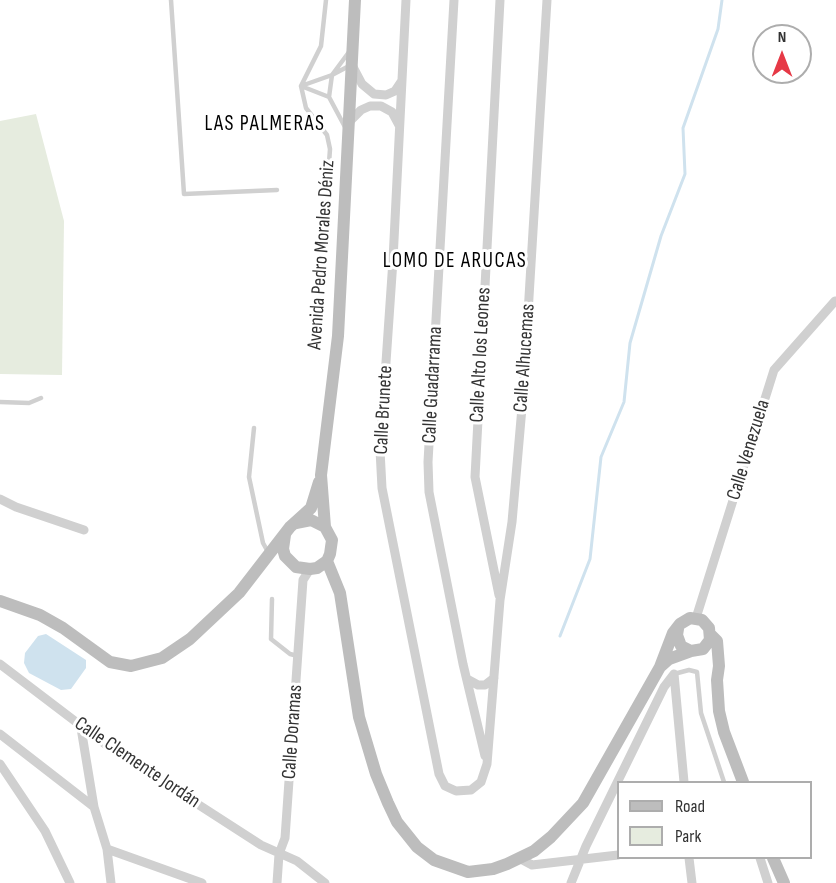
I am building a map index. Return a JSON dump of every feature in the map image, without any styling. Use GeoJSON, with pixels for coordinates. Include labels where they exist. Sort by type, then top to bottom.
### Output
{"type":"FeatureCollection","features":[{"type":"Feature","properties":{"kind":"main road","name":"Avenida Pedro Morales Déniz"},"geometry":{"type":"LineString","coordinates":[[321,476],[338,336],[355,0]]}},
{"type":"Feature","properties":{"kind":"main road"},"geometry":{"type":"LineString","coordinates":[[314,569],[330,554],[332,540],[325,527],[321,476]]}},
{"type":"Feature","properties":{"kind":"main road"},"geometry":{"type":"LineString","coordinates":[[0,601],[40,615],[63,628],[110,662],[131,666],[162,658],[190,639],[239,593],[288,531],[311,508],[321,476]]}},
{"type":"Feature","properties":{"kind":"main road"},"geometry":{"type":"LineString","coordinates":[[293,564],[283,549],[288,531],[300,521],[307,520],[325,527]]}},
{"type":"Feature","properties":{"kind":"main road"},"geometry":{"type":"LineString","coordinates":[[257,571],[275,562],[293,564],[314,569],[336,581],[342,605],[359,717],[376,774],[397,822],[417,847],[434,860],[468,872],[480,871],[507,864],[534,851],[551,837],[583,803],[660,667],[674,633],[685,620],[696,618],[706,623],[717,641],[719,711],[724,732],[742,781]]}},
{"type":"Feature","properties":{"kind":"main road"},"geometry":{"type":"LineString","coordinates":[[678,629],[677,635],[681,646],[694,651],[711,664],[717,680]]}},
{"type":"Feature","properties":{"kind":"main road"},"geometry":{"type":"LineString","coordinates":[[660,667],[669,659],[707,645],[711,634]]}},
{"type":"Feature","properties":{"kind":"main road"},"geometry":{"type":"LineString","coordinates":[[773,859],[784,883]]}},
{"type":"Feature","properties":{"kind":"street","name":"Calle Brunete"},"geometry":{"type":"LineString","coordinates":[[406,0],[380,450],[382,488],[439,774],[445,786],[456,791],[471,789]]}},
{"type":"Feature","properties":{"kind":"street","name":"Calle Guadarrama"},"geometry":{"type":"LineString","coordinates":[[454,0],[428,462],[429,492],[467,679],[487,764]]}},
{"type":"Feature","properties":{"kind":"street","name":"Calle Alto los Leones"},"geometry":{"type":"LineString","coordinates":[[500,0],[475,477],[500,600]]}},
{"type":"Feature","properties":{"kind":"street","name":"Calle Alhucemas"},"geometry":{"type":"LineString","coordinates":[[471,789],[481,783],[487,764],[500,600],[512,522],[523,396],[548,0]]}},
{"type":"Feature","properties":{"kind":"street"},"geometry":{"type":"LineString","coordinates":[[352,64],[362,84],[374,94],[386,95],[395,91],[401,82]]}},
{"type":"Feature","properties":{"kind":"street"},"geometry":{"type":"LineString","coordinates":[[350,121],[361,110],[370,106],[381,106],[392,112],[399,125]]}},
{"type":"Feature","properties":{"kind":"street","name":"Calle Venezuela"},"geometry":{"type":"LineString","coordinates":[[696,618],[774,370],[835,301]]}},
{"type":"Feature","properties":{"kind":"street"},"geometry":{"type":"LineString","coordinates":[[0,499],[16,507],[84,530]]}},
{"type":"Feature","properties":{"kind":"street","name":"Calle Doramas"},"geometry":{"type":"LineString","coordinates":[[277,883],[279,854],[285,838],[298,656],[314,569]]}},
{"type":"Feature","properties":{"kind":"street","name":"Calle Clemente Jordán"},"geometry":{"type":"LineString","coordinates":[[0,664],[81,728],[252,839],[297,861],[325,883]]}},
{"type":"Feature","properties":{"kind":"street"},"geometry":{"type":"LineString","coordinates":[[674,674],[684,781]]}},
{"type":"Feature","properties":{"kind":"street"},"geometry":{"type":"LineString","coordinates":[[622,781],[664,687],[674,674]]}},
{"type":"Feature","properties":{"kind":"street"},"geometry":{"type":"LineString","coordinates":[[467,679],[478,685],[485,685],[494,678]]}},
{"type":"Feature","properties":{"kind":"street"},"geometry":{"type":"LineString","coordinates":[[81,728],[94,807],[106,849],[111,883]]}},
{"type":"Feature","properties":{"kind":"street"},"geometry":{"type":"LineString","coordinates":[[0,734],[94,807]]}},
{"type":"Feature","properties":{"kind":"street"},"geometry":{"type":"LineString","coordinates":[[0,764],[45,831],[70,883]]}},
{"type":"Feature","properties":{"kind":"street"},"geometry":{"type":"LineString","coordinates":[[571,883],[581,859],[613,801]]}},
{"type":"Feature","properties":{"kind":"street"},"geometry":{"type":"LineString","coordinates":[[106,849],[182,879],[202,883]]}},
{"type":"Feature","properties":{"kind":"street"},"geometry":{"type":"LineString","coordinates":[[519,858],[532,865],[617,855]]}},
{"type":"Feature","properties":{"kind":"street"},"geometry":{"type":"LineString","coordinates":[[689,859],[692,883]]}},
{"type":"Feature","properties":{"kind":"street"},"geometry":{"type":"LineString","coordinates":[[760,859],[768,883]]}},
{"type":"Feature","properties":{"kind":"lane"},"geometry":{"type":"LineString","coordinates":[[171,0],[184,194],[277,190]]}},
{"type":"Feature","properties":{"kind":"lane"},"geometry":{"type":"LineString","coordinates":[[322,263],[330,150],[327,135],[306,108],[301,86],[321,46],[326,0]]}},
{"type":"Feature","properties":{"kind":"lane"},"geometry":{"type":"LineString","coordinates":[[349,134],[329,97],[332,75],[353,47]]}},
{"type":"Feature","properties":{"kind":"lane"},"geometry":{"type":"LineString","coordinates":[[301,86],[332,75],[352,64]]}},
{"type":"Feature","properties":{"kind":"lane"},"geometry":{"type":"LineString","coordinates":[[301,86],[329,97]]}},
{"type":"Feature","properties":{"kind":"lane"},"geometry":{"type":"LineString","coordinates":[[0,402],[29,403],[41,398]]}},
{"type":"Feature","properties":{"kind":"lane"},"geometry":{"type":"LineString","coordinates":[[254,428],[249,477],[263,543],[270,554]]}},
{"type":"Feature","properties":{"kind":"lane"},"geometry":{"type":"LineString","coordinates":[[272,599],[271,639],[290,654],[298,656]]}},
{"type":"Feature","properties":{"kind":"lane"},"geometry":{"type":"LineString","coordinates":[[674,674],[689,670],[697,672],[701,713],[723,781]]}},
{"type":"Feature","properties":{"kind":"green space"},"geometry":{"type":"Polygon","coordinates":[[[36,114],[64,221],[62,375],[0,374],[0,121],[36,114]]]}},
{"type":"Feature","properties":{"kind":"water"},"geometry":{"type":"Polygon","coordinates":[[[46,634],[86,660],[86,668],[71,689],[61,690],[29,673],[24,663],[25,653],[38,636],[46,634]]]}},
{"type":"Feature","properties":{"kind":"waterway"},"geometry":{"type":"LineString","coordinates":[[560,636],[590,559],[601,457],[624,402],[630,343],[661,236],[685,174],[683,128],[718,29],[722,0]]}},
{"type":"Feature","properties":{"kind":"district","name":"LAS PALMERAS"},"geometry":{"type":"Point","coordinates":[265,125]}},
{"type":"Feature","properties":{"kind":"district","name":"LOMO DE ARUCAS"},"geometry":{"type":"Point","coordinates":[455,262]}}]}
